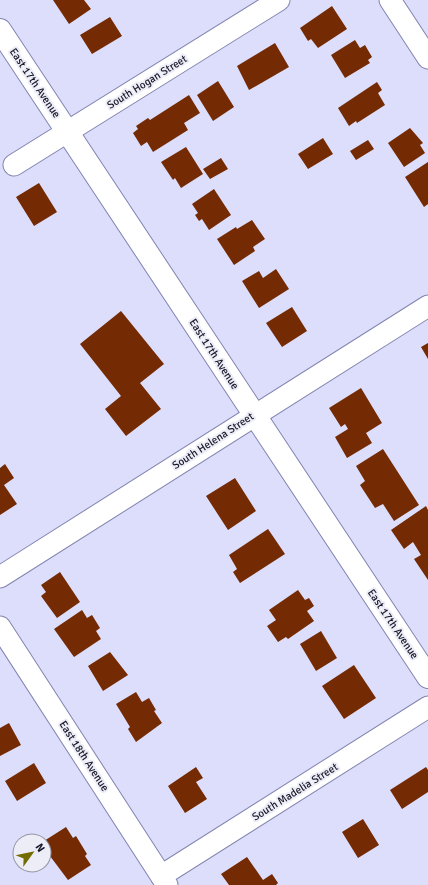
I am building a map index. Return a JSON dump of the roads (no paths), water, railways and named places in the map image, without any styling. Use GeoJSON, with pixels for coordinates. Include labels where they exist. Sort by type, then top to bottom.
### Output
{"type":"FeatureCollection","features":[{"type":"Feature","properties":{"kind":"street","name":"South Hogan Street"},"geometry":{"type":"LineString","coordinates":[[14,165],[279,0]]}},
{"type":"Feature","properties":{"kind":"street"},"geometry":{"type":"LineString","coordinates":[[390,0],[428,58]]}},
{"type":"Feature","properties":{"kind":"street","name":"East 17th Avenue"},"geometry":{"type":"LineString","coordinates":[[0,30],[428,677]]}},
{"type":"Feature","properties":{"kind":"street","name":"South Helena Street"},"geometry":{"type":"LineString","coordinates":[[0,577],[428,306]]}},
{"type":"Feature","properties":{"kind":"street","name":"East 18th Avenue"},"geometry":{"type":"LineString","coordinates":[[0,627],[164,881]]}},
{"type":"Feature","properties":{"kind":"street","name":"South Madelia Street"},"geometry":{"type":"LineString","coordinates":[[164,881],[428,707]]}}]}
